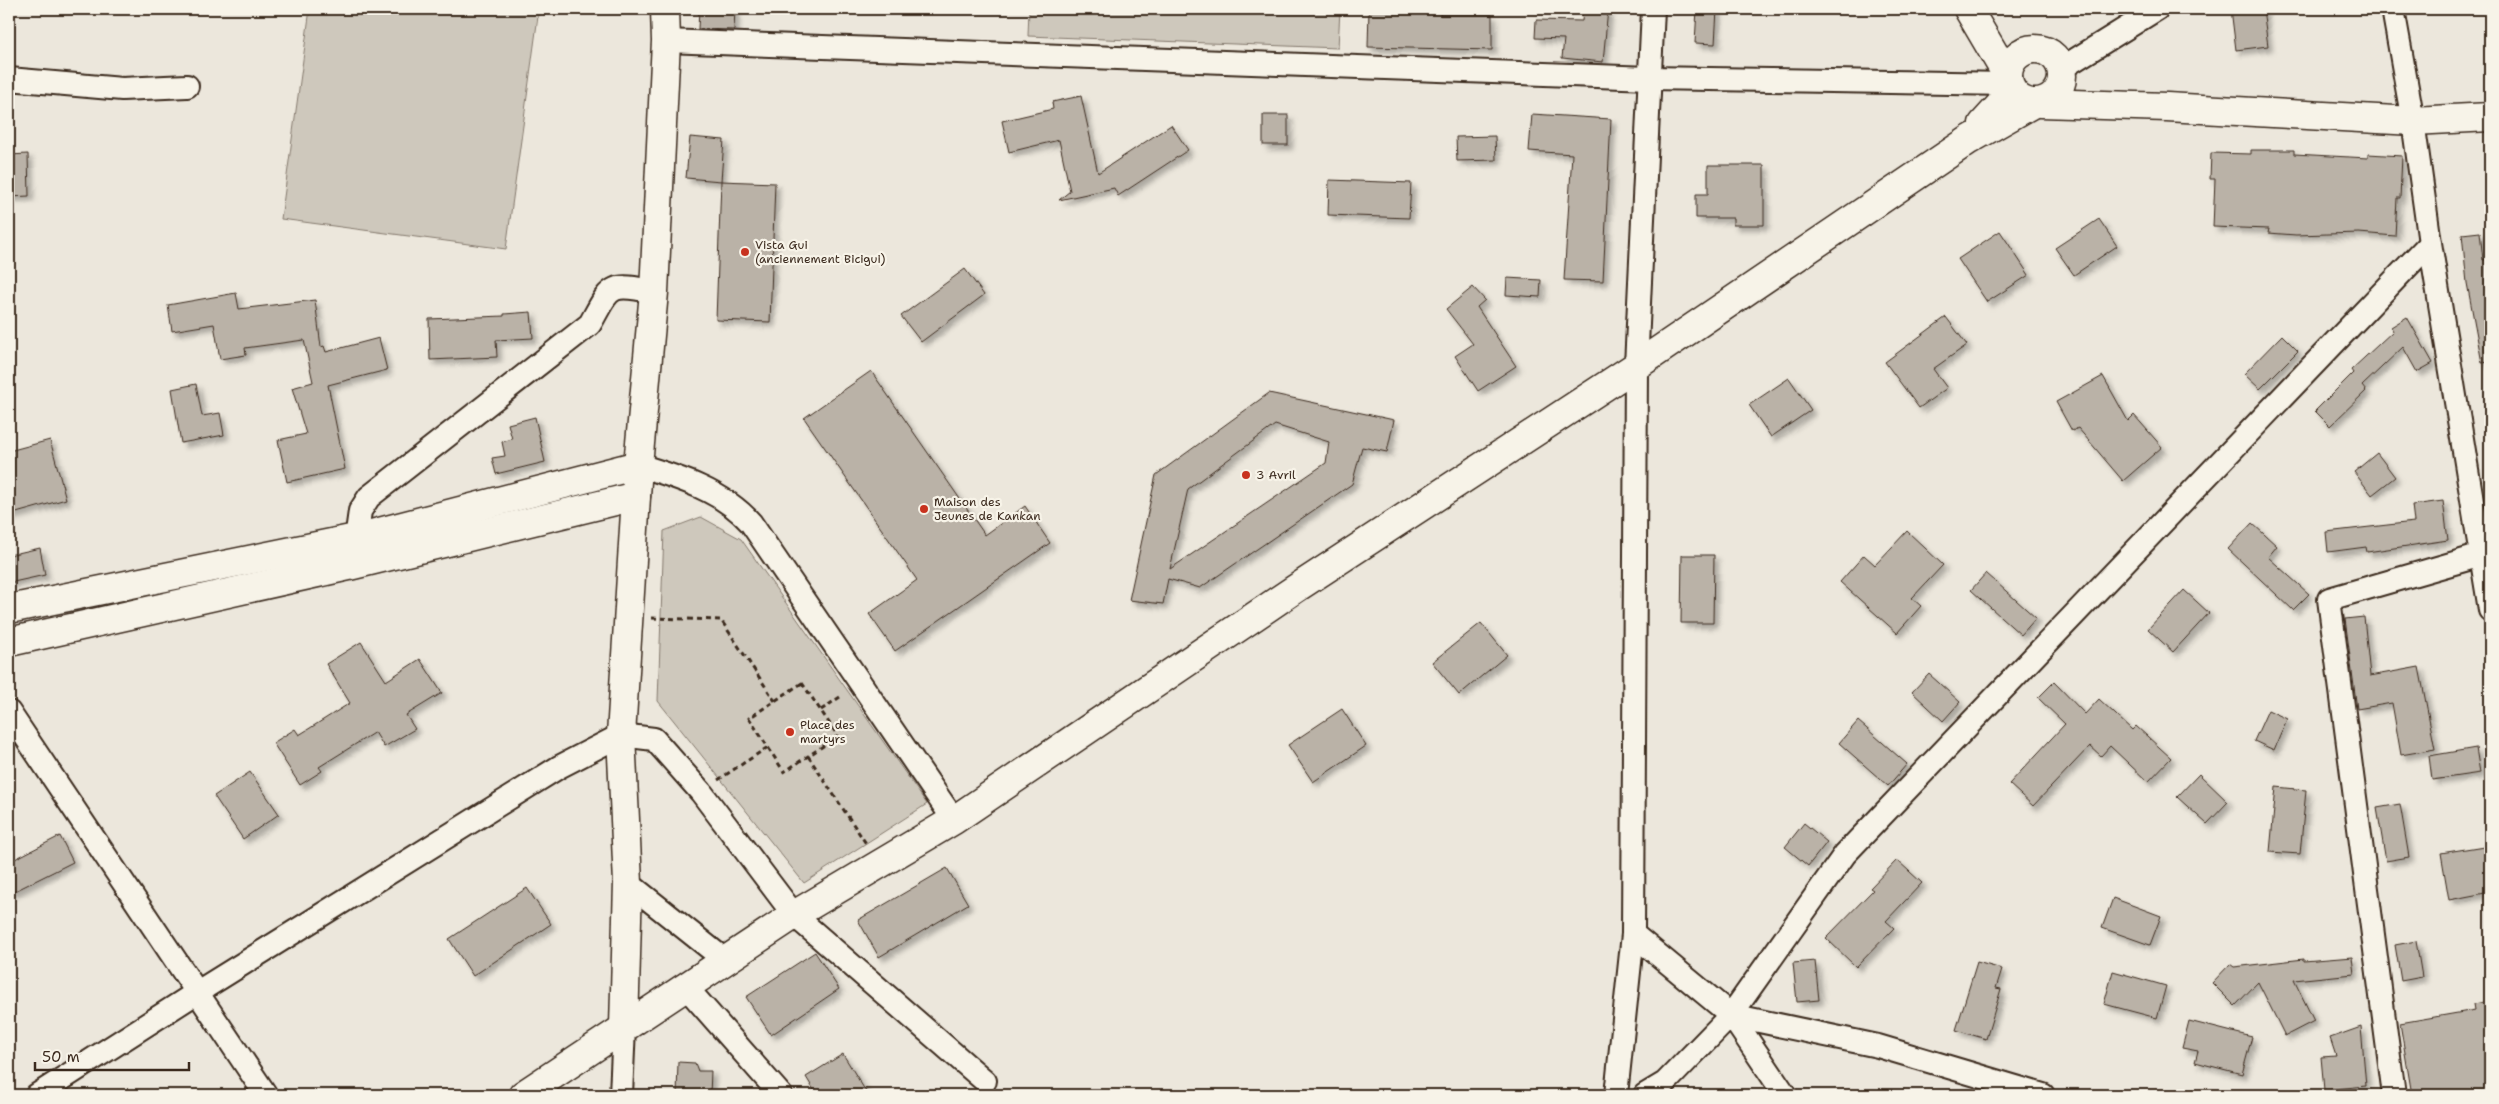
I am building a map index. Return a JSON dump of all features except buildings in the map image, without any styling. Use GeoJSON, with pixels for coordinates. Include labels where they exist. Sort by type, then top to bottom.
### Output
{"type":"FeatureCollection","features":[{"type":"Feature","properties":{"kind":"main road"},"geometry":{"type":"LineString","coordinates":[[624,1027],[628,883],[621,735],[638,465],[654,292],[666,41],[665,9]]}},
{"type":"Feature","properties":{"kind":"main road"},"geometry":{"type":"LineString","coordinates":[[1968,9],[2020,86],[2057,94],[2062,72]]}},
{"type":"Feature","properties":{"kind":"main road"},"geometry":{"type":"LineString","coordinates":[[523,1095],[794,915],[954,820],[1296,589],[1636,366],[1969,140],[2020,86],[2035,49],[2044,50],[2052,54],[2062,72],[2115,104]]}},
{"type":"Feature","properties":{"kind":"main road"},"geometry":{"type":"LineString","coordinates":[[2020,86],[2115,104],[2413,121],[2490,117]]}},
{"type":"Feature","properties":{"kind":"main road"},"geometry":{"type":"LineString","coordinates":[[9,609],[356,538],[638,465]]}},
{"type":"Feature","properties":{"kind":"main road"},"geometry":{"type":"LineString","coordinates":[[9,642],[353,565],[636,496]]}},
{"type":"Feature","properties":{"kind":"street"},"geometry":{"type":"LineString","coordinates":[[1616,1095],[1634,934],[1636,366],[1653,9]]}},
{"type":"Feature","properties":{"kind":"street"},"geometry":{"type":"LineString","coordinates":[[2062,72],[2157,9]]}},
{"type":"Feature","properties":{"kind":"street"},"geometry":{"type":"LineString","coordinates":[[2393,9],[2413,121],[2430,243],[2490,610]]}},
{"type":"Feature","properties":{"kind":"street"},"geometry":{"type":"LineString","coordinates":[[666,41],[1649,78],[2020,86]]}},
{"type":"Feature","properties":{"kind":"street"},"geometry":{"type":"LineString","coordinates":[[9,79],[122,89],[187,86]]}},
{"type":"Feature","properties":{"kind":"street"},"geometry":{"type":"LineString","coordinates":[[1645,1095],[1665,1083],[1731,1015],[1845,854],[2430,243]]}},
{"type":"Feature","properties":{"kind":"street"},"geometry":{"type":"LineString","coordinates":[[353,565],[360,511],[368,497],[590,324],[606,296],[615,289],[626,286],[654,292]]}},
{"type":"Feature","properties":{"kind":"street"},"geometry":{"type":"LineString","coordinates":[[638,465],[675,476],[739,510],[751,523],[954,820]]}},
{"type":"Feature","properties":{"kind":"street"},"geometry":{"type":"LineString","coordinates":[[636,496],[675,476]]}},
{"type":"Feature","properties":{"kind":"street"},"geometry":{"type":"LineString","coordinates":[[2394,1095],[2329,600],[2482,554]]}},
{"type":"Feature","properties":{"kind":"street"},"geometry":{"type":"LineString","coordinates":[[9,712],[266,1095]]}},
{"type":"Feature","properties":{"kind":"street"},"geometry":{"type":"LineString","coordinates":[[38,1095],[196,993],[559,767],[621,735],[654,739],[701,792],[794,915],[985,1081]]}},
{"type":"Feature","properties":{"kind":"street"},"geometry":{"type":"LineString","coordinates":[[628,883],[726,961]]}},
{"type":"Feature","properties":{"kind":"street"},"geometry":{"type":"LineString","coordinates":[[1634,934],[1731,1015],[1785,1095]]}},
{"type":"Feature","properties":{"kind":"street"},"geometry":{"type":"LineString","coordinates":[[686,987],[781,1095]]}},
{"type":"Feature","properties":{"kind":"street"},"geometry":{"type":"LineString","coordinates":[[1731,1015],[1878,1046],[2043,1095]]}},
{"type":"Feature","properties":{"kind":"street"},"geometry":{"type":"LineString","coordinates":[[622,1095],[624,1027]]}},
{"type":"Feature","properties":{"kind":"path"},"geometry":{"type":"LineString","coordinates":[[629,618],[721,620],[775,701]]}},
{"type":"Feature","properties":{"kind":"path"},"geometry":{"type":"LineString","coordinates":[[802,683],[838,736],[784,772],[750,718],[775,701],[802,683]]}},
{"type":"Feature","properties":{"kind":"path"},"geometry":{"type":"LineString","coordinates":[[821,710],[860,683]]}},
{"type":"Feature","properties":{"kind":"path"},"geometry":{"type":"LineString","coordinates":[[701,792],[768,747]]}},
{"type":"Feature","properties":{"kind":"path"},"geometry":{"type":"LineString","coordinates":[[808,756],[880,865]]}},
{"type":"Feature","properties":{"kind":"shaded area"},"geometry":{"type":"Polygon","coordinates":[[[310,9],[539,9],[506,249],[281,219],[310,9]]]}},
{"type":"Feature","properties":{"kind":"shaded area"},"geometry":{"type":"Polygon","coordinates":[[[1029,9],[1340,9],[1338,48],[1028,36],[1029,9]]]}},
{"type":"Feature","properties":{"kind":"shaded area"},"geometry":{"type":"Polygon","coordinates":[[[701,517],[741,539],[927,804],[804,883],[658,701],[664,531],[701,517]]]}},
{"type":"Feature","properties":{"kind":"place","name":"Vista Gui (anciennement Bicigui)"},"geometry":{"type":"Point","coordinates":[745,252]}},
{"type":"Feature","properties":{"kind":"place","name":"3 Avril"},"geometry":{"type":"Point","coordinates":[1246,475]}},
{"type":"Feature","properties":{"kind":"place","name":"Maison des Jeunes de Kankan"},"geometry":{"type":"Point","coordinates":[924,509]}},
{"type":"Feature","properties":{"kind":"place","name":"Place des martyrs"},"geometry":{"type":"Point","coordinates":[790,732]}}]}
